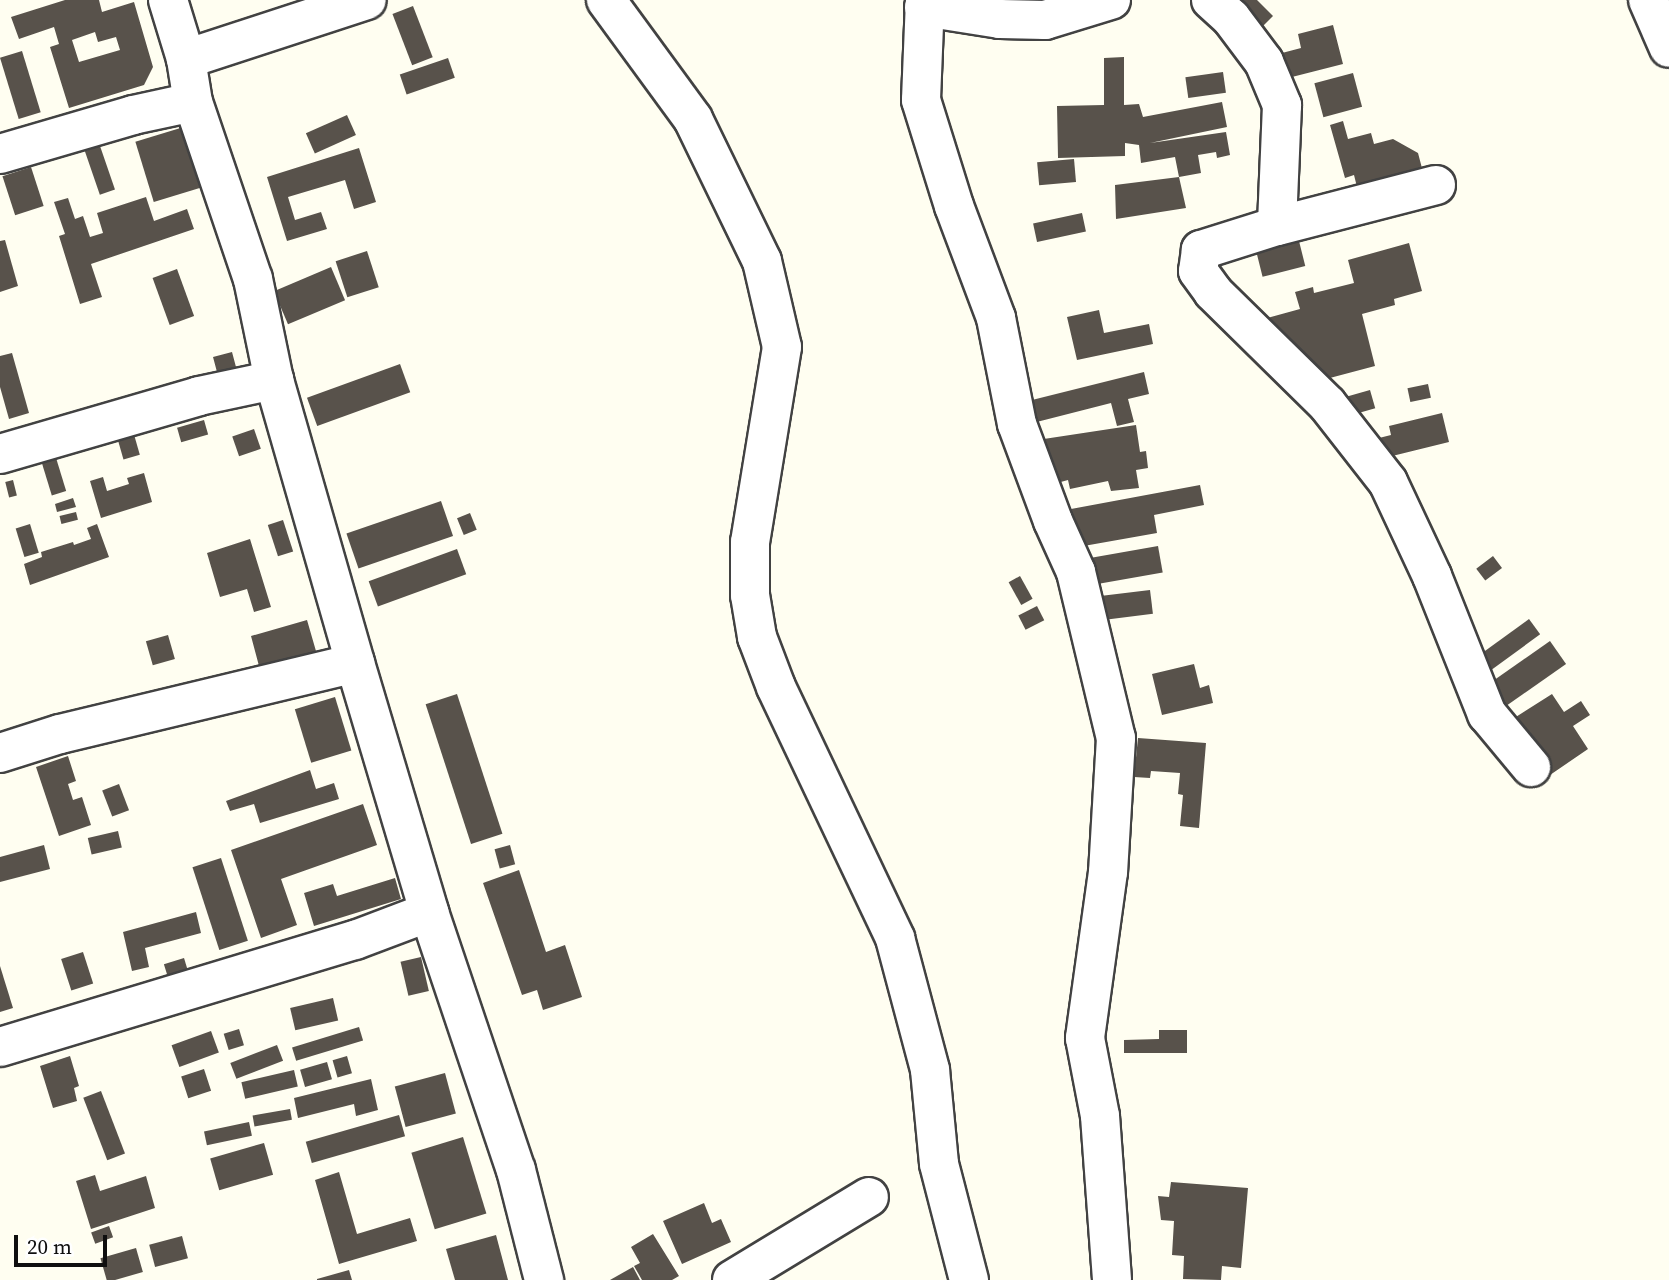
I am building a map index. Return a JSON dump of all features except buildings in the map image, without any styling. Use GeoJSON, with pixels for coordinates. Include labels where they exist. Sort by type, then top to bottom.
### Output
{"type":"FeatureCollection","features":[{"type":"Feature","properties":{"kind":"street"},"geometry":{"type":"LineString","coordinates":[[168,0],[186,59],[193,102],[253,279],[274,380],[355,663],[429,912],[516,1170],[544,1280]]}},
{"type":"Feature","properties":{"kind":"street"},"geometry":{"type":"LineString","coordinates":[[186,59],[367,0]]}},
{"type":"Feature","properties":{"kind":"street"},"geometry":{"type":"LineString","coordinates":[[606,0],[693,119],[762,261],[782,347],[750,542],[750,595],[757,637],[776,687],[895,939],[930,1070],[939,1164],[969,1280]]}},
{"type":"Feature","properties":{"kind":"street"},"geometry":{"type":"LineString","coordinates":[[1111,0],[1045,20],[1000,19],[924,3],[921,100],[954,206],[996,318],[1017,424],[1053,521],[1076,572],[1115,738],[1108,872],[1085,1038],[1100,1116],[1112,1280]]}},
{"type":"Feature","properties":{"kind":"street"},"geometry":{"type":"LineString","coordinates":[[1210,0],[1231,18],[1264,62],[1282,105],[1277,226]]}},
{"type":"Feature","properties":{"kind":"street"},"geometry":{"type":"LineString","coordinates":[[1648,0],[1669,48]]}},
{"type":"Feature","properties":{"kind":"street"},"geometry":{"type":"LineString","coordinates":[[0,154],[133,115],[193,102]]}},
{"type":"Feature","properties":{"kind":"street"},"geometry":{"type":"LineString","coordinates":[[1436,185],[1277,226],[1201,250],[1198,271],[1213,292],[1327,404],[1388,482],[1432,576],[1487,714],[1531,767]]}},
{"type":"Feature","properties":{"kind":"street"},"geometry":{"type":"LineString","coordinates":[[0,454],[199,396],[274,380]]}},
{"type":"Feature","properties":{"kind":"street"},"geometry":{"type":"LineString","coordinates":[[0,753],[60,734],[355,663]]}},
{"type":"Feature","properties":{"kind":"street"},"geometry":{"type":"LineString","coordinates":[[0,1047],[355,940],[429,912]]}},
{"type":"Feature","properties":{"kind":"street"},"geometry":{"type":"LineString","coordinates":[[732,1280],[869,1197]]}}]}
